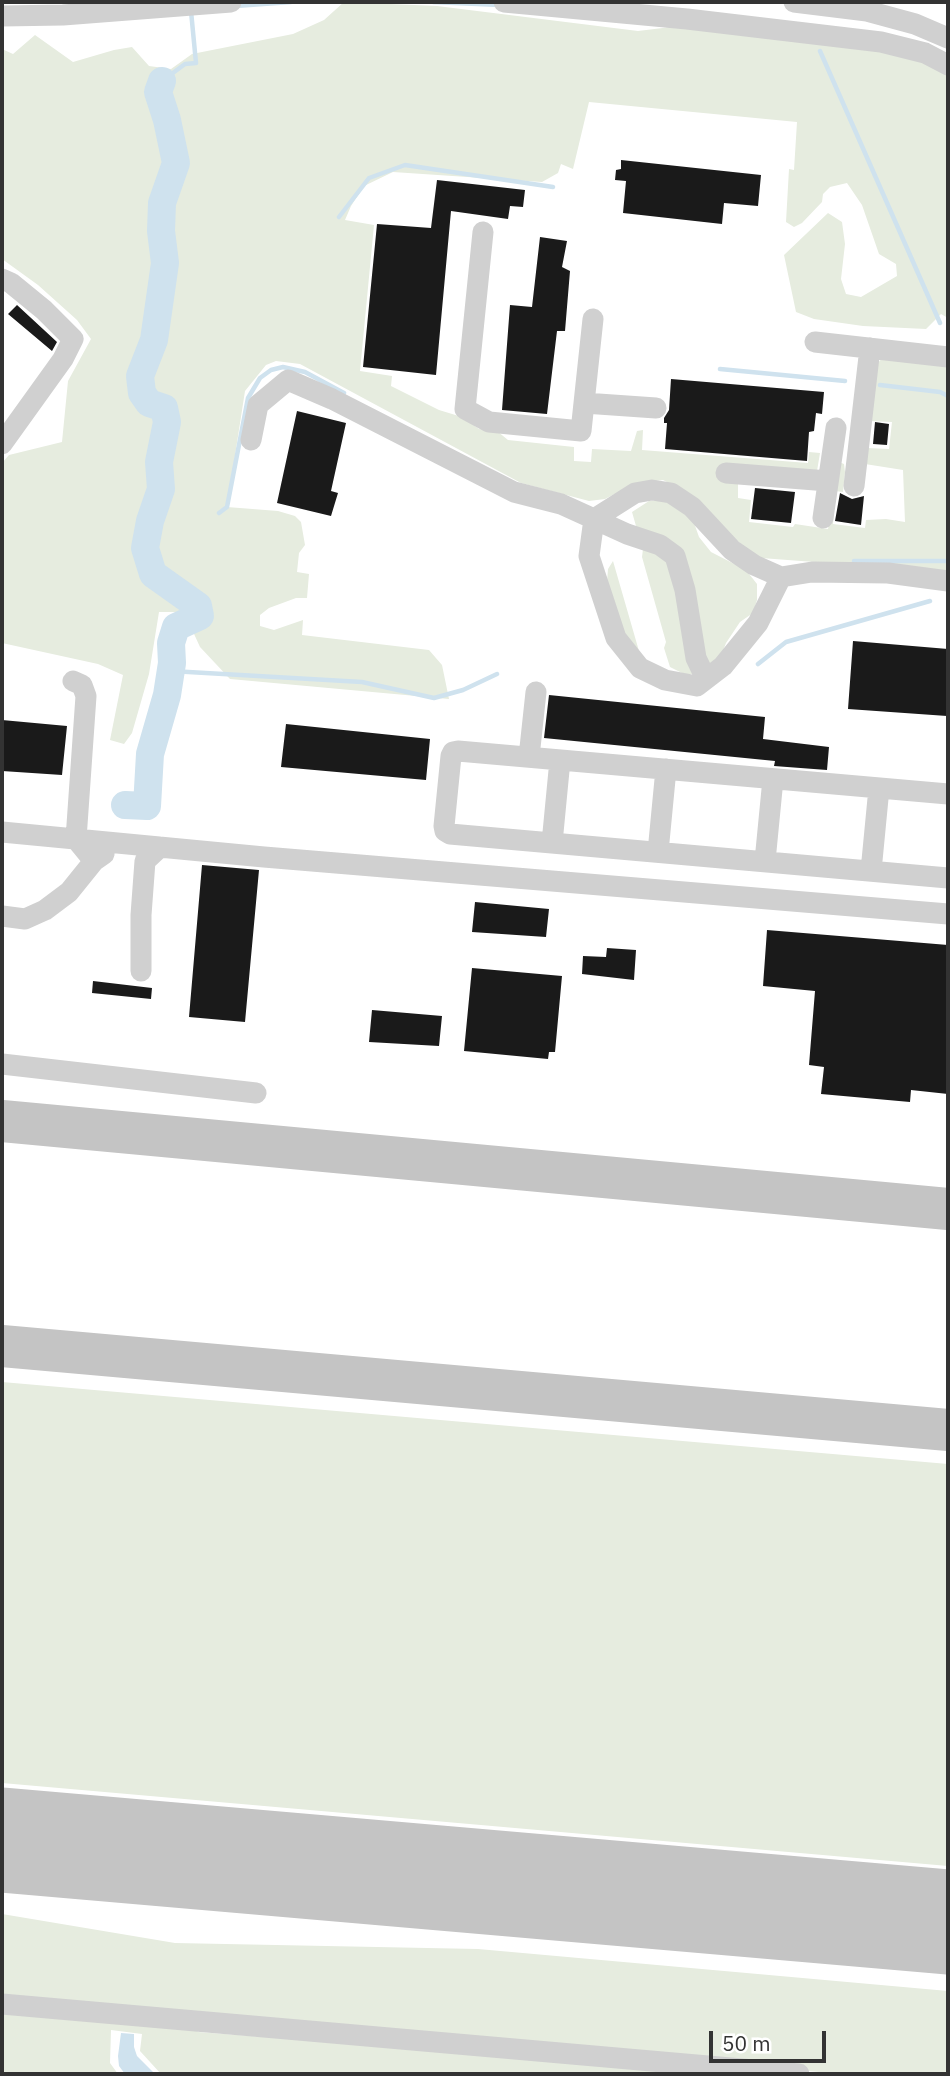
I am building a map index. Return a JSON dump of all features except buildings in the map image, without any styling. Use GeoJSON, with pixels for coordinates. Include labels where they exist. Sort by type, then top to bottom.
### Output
{"type":"FeatureCollection","features":[{"type":"Feature","properties":{"kind":"street"},"geometry":{"type":"LineString","coordinates":[[2,16],[63,15],[231,2]]}},
{"type":"Feature","properties":{"kind":"street"},"geometry":{"type":"LineString","coordinates":[[504,2],[687,19],[881,42],[925,53],[948,65]]}},
{"type":"Feature","properties":{"kind":"street"},"geometry":{"type":"LineString","coordinates":[[794,2],[867,11],[915,24],[948,38]]}},
{"type":"Feature","properties":{"kind":"street"},"geometry":{"type":"LineString","coordinates":[[483,232],[465,409],[489,422],[581,431],[593,318]]}},
{"type":"Feature","properties":{"kind":"street"},"geometry":{"type":"LineString","coordinates":[[2,279],[44,310],[73,339],[63,359],[2,443]]}},
{"type":"Feature","properties":{"kind":"street"},"geometry":{"type":"LineString","coordinates":[[816,342],[948,357]]}},
{"type":"Feature","properties":{"kind":"street"},"geometry":{"type":"LineString","coordinates":[[855,486],[870,348]]}},
{"type":"Feature","properties":{"kind":"street"},"geometry":{"type":"LineString","coordinates":[[251,440],[258,405],[288,380],[332,398],[514,492],[561,505],[626,534],[660,545],[674,556],[681,572],[696,658],[706,679]]}},
{"type":"Feature","properties":{"kind":"street"},"geometry":{"type":"LineString","coordinates":[[584,403],[656,408]]}},
{"type":"Feature","properties":{"kind":"street"},"geometry":{"type":"LineString","coordinates":[[823,518],[828,481],[830,427],[861,430]]}},
{"type":"Feature","properties":{"kind":"street"},"geometry":{"type":"LineString","coordinates":[[726,473],[828,481]]}},
{"type":"Feature","properties":{"kind":"street"},"geometry":{"type":"LineString","coordinates":[[780,577],[758,623],[723,666],[697,686],[665,680],[640,668],[616,638],[589,556],[594,519],[635,493],[652,490],[671,493],[692,507],[732,550],[754,565],[780,577],[812,572],[888,573],[948,581]]}},
{"type":"Feature","properties":{"kind":"street"},"geometry":{"type":"LineString","coordinates":[[74,681],[82,685],[86,696],[76,839],[94,861]]}},
{"type":"Feature","properties":{"kind":"street"},"geometry":{"type":"LineString","coordinates":[[529,757],[536,692]]}},
{"type":"Feature","properties":{"kind":"street"},"geometry":{"type":"LineString","coordinates":[[948,794],[458,751],[453,752],[445,831],[450,834],[948,878]]}},
{"type":"Feature","properties":{"kind":"street"},"geometry":{"type":"LineString","coordinates":[[552,843],[560,760]]}},
{"type":"Feature","properties":{"kind":"street"},"geometry":{"type":"LineString","coordinates":[[658,852],[666,769]]}},
{"type":"Feature","properties":{"kind":"street"},"geometry":{"type":"LineString","coordinates":[[765,861],[773,779]]}},
{"type":"Feature","properties":{"kind":"street"},"geometry":{"type":"LineString","coordinates":[[871,871],[878,788]]}},
{"type":"Feature","properties":{"kind":"street"},"geometry":{"type":"LineString","coordinates":[[2,832],[76,839],[140,849],[948,914]]}},
{"type":"Feature","properties":{"kind":"street"},"geometry":{"type":"LineString","coordinates":[[2,916],[25,919],[69,892],[94,861],[140,849]]}},
{"type":"Feature","properties":{"kind":"street"},"geometry":{"type":"LineString","coordinates":[[140,849],[141,971]]}},
{"type":"Feature","properties":{"kind":"street"},"geometry":{"type":"LineString","coordinates":[[2,1064],[256,1093]]}},
{"type":"Feature","properties":{"kind":"street"},"geometry":{"type":"LineString","coordinates":[[2,2004],[799,2074]]}},
{"type":"Feature","properties":{"kind":"shaded area"},"geometry":{"type":"Polygon","coordinates":[[[344,2],[437,6],[638,31],[671,27],[888,49],[948,73],[948,318],[941,314],[926,329],[863,326],[814,319],[796,312],[784,255],[828,213],[842,222],[845,244],[841,279],[846,294],[861,297],[897,276],[896,264],[879,254],[862,205],[847,183],[830,187],[823,194],[822,202],[802,223],[794,227],[786,222],[789,169],[794,170],[797,122],[589,102],[573,169],[561,164],[558,173],[542,182],[393,172],[364,186],[345,220],[374,225],[360,371],[392,376],[391,386],[439,410],[462,417],[479,429],[497,431],[508,440],[574,447],[574,461],[591,462],[592,449],[631,451],[637,431],[643,430],[642,450],[808,463],[809,452],[820,453],[817,471],[738,483],[738,498],[751,500],[749,522],[828,529],[839,462],[844,464],[845,472],[843,492],[835,491],[833,524],[865,528],[866,520],[905,522],[903,470],[865,464],[867,448],[889,449],[892,422],[868,421],[876,365],[884,356],[948,359],[948,572],[761,558],[742,545],[681,489],[663,480],[636,483],[605,499],[589,501],[521,483],[300,364],[276,361],[266,365],[245,391],[227,507],[278,511],[295,516],[301,522],[305,545],[299,553],[297,572],[309,574],[307,598],[296,598],[269,608],[260,615],[260,626],[274,630],[303,620],[302,635],[429,650],[442,665],[449,699],[230,679],[200,647],[184,612],[159,612],[149,674],[132,733],[124,744],[110,740],[123,675],[98,664],[2,643],[2,463],[9,455],[62,442],[68,381],[91,339],[77,320],[38,285],[2,259],[2,49],[13,54],[35,35],[73,62],[132,47],[149,66],[171,69],[192,54],[293,34],[324,20],[344,2]]]}},
{"type":"Feature","properties":{"kind":"shaded area"},"geometry":{"type":"Polygon","coordinates":[[[667,500],[693,520],[699,537],[711,552],[746,570],[757,584],[757,600],[753,613],[740,622],[721,656],[709,669],[693,611],[690,574],[638,533],[632,512],[649,501],[667,500]]]}},
{"type":"Feature","properties":{"kind":"shaded area"},"geometry":{"type":"Polygon","coordinates":[[[643,549],[667,556],[694,674],[684,674],[670,667],[664,648],[666,642],[642,557],[643,549]]]}},
{"type":"Feature","properties":{"kind":"shaded area"},"geometry":{"type":"Polygon","coordinates":[[[613,561],[641,658],[625,640],[607,582],[608,569],[613,561]]]}},
{"type":"Feature","properties":{"kind":"shaded area"},"geometry":{"type":"Polygon","coordinates":[[[2,1382],[948,1464],[948,1866],[2,1783],[2,1382]]]}},
{"type":"Feature","properties":{"kind":"shaded area"},"geometry":{"type":"Polygon","coordinates":[[[2,1914],[175,1943],[478,1949],[948,1991],[948,2074],[842,2074],[2,2001],[2,1914]]]}},
{"type":"Feature","properties":{"kind":"shaded area"},"geometry":{"type":"Polygon","coordinates":[[[2,2009],[194,2026],[198,2032],[751,2074],[161,2074],[140,2051],[142,2034],[111,2030],[110,2063],[118,2074],[2,2074],[2,2009]]]}},
{"type":"Feature","properties":{"kind":"water"},"geometry":{"type":"Polygon","coordinates":[[[121,2033],[134,2034],[137,2056],[155,2074],[125,2074],[119,2066],[118,2056],[121,2033]]]}},
{"type":"Feature","properties":{"kind":"waterway"},"geometry":{"type":"LineString","coordinates":[[236,6],[291,2]]}},
{"type":"Feature","properties":{"kind":"waterway"},"geometry":{"type":"LineString","coordinates":[[433,2],[499,5]]}},
{"type":"Feature","properties":{"kind":"waterway"},"geometry":{"type":"LineString","coordinates":[[162,81],[185,64],[196,63],[191,11]]}},
{"type":"Feature","properties":{"kind":"waterway"},"geometry":{"type":"LineString","coordinates":[[820,51],[940,323]]}},
{"type":"Feature","properties":{"kind":"waterway"},"geometry":{"type":"LineString","coordinates":[[125,805],[147,806],[150,754],[167,695],[172,663],[171,643],[176,627],[200,616],[198,606],[153,574],[145,548],[150,521],[161,489],[159,462],[167,422],[164,408],[149,403],[142,393],[140,376],[154,340],[165,263],[161,231],[162,203],[176,163],[158,92],[162,81]]}},
{"type":"Feature","properties":{"kind":"waterway"},"geometry":{"type":"LineString","coordinates":[[339,217],[369,178],[405,165],[553,187]]}},
{"type":"Feature","properties":{"kind":"waterway"},"geometry":{"type":"LineString","coordinates":[[219,513],[227,507],[248,398],[260,378],[271,370],[283,367],[305,372],[344,393]]}},
{"type":"Feature","properties":{"kind":"waterway"},"geometry":{"type":"LineString","coordinates":[[720,369],[845,381]]}},
{"type":"Feature","properties":{"kind":"waterway"},"geometry":{"type":"LineString","coordinates":[[880,385],[940,392],[948,396]]}},
{"type":"Feature","properties":{"kind":"waterway"},"geometry":{"type":"LineString","coordinates":[[854,561],[948,561]]}},
{"type":"Feature","properties":{"kind":"waterway"},"geometry":{"type":"LineString","coordinates":[[758,664],[786,642],[930,601]]}},
{"type":"Feature","properties":{"kind":"waterway"},"geometry":{"type":"LineString","coordinates":[[171,671],[362,682],[434,698],[463,690],[497,674]]}},
{"type":"Feature","properties":{"kind":"taxiway"},"geometry":{"type":"LineString","coordinates":[[2,1121],[948,1209]]}},
{"type":"Feature","properties":{"kind":"taxiway"},"geometry":{"type":"LineString","coordinates":[[2,1346],[948,1430]]}},
{"type":"Feature","properties":{"kind":"runway"},"geometry":{"type":"LineString","coordinates":[[2,1840],[948,1922]]}}]}
